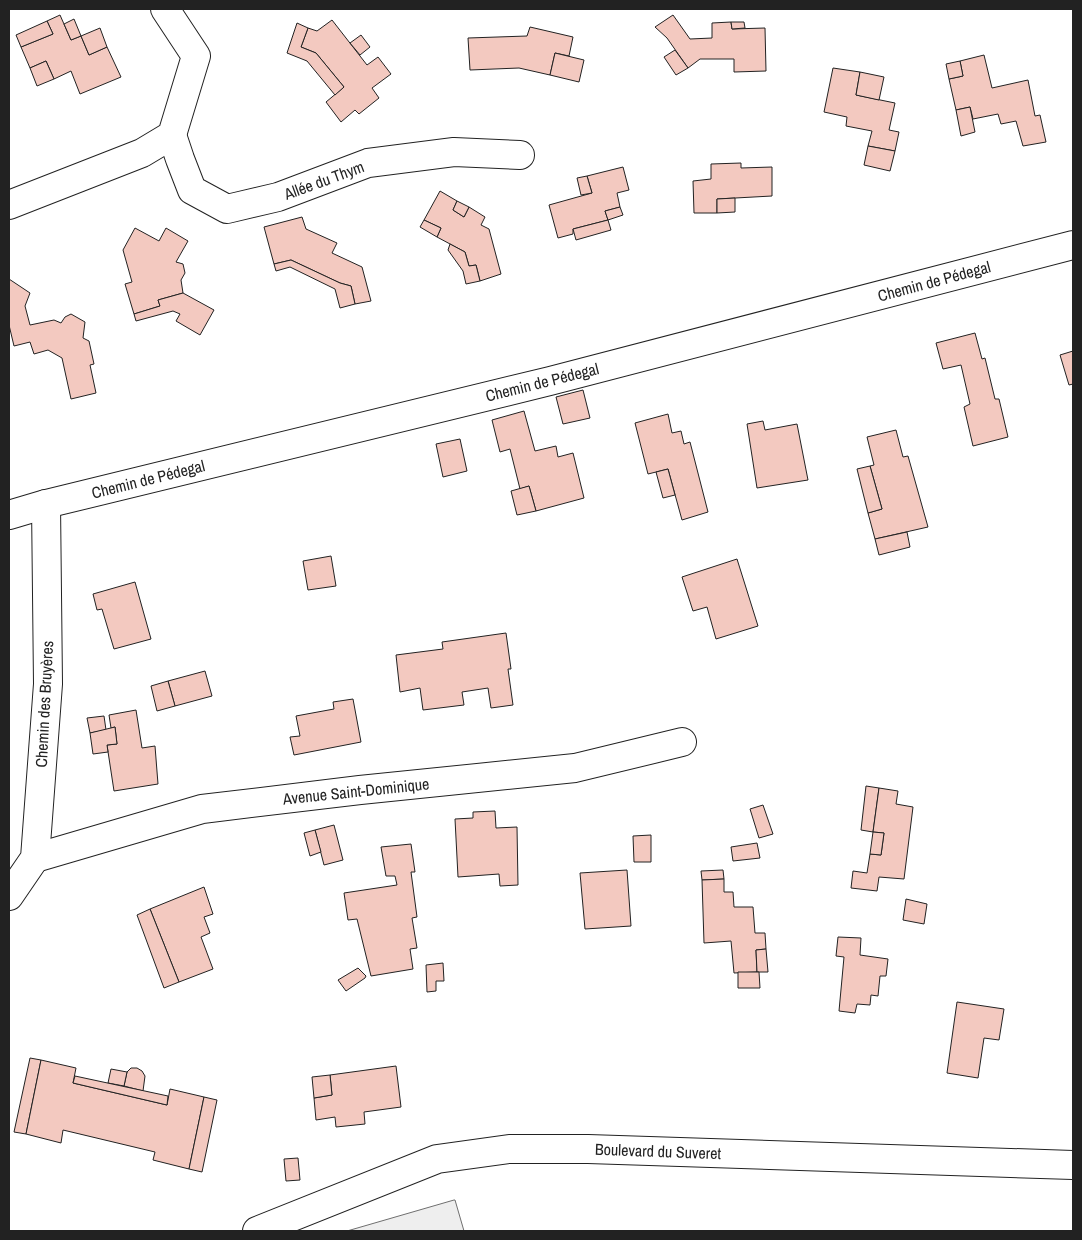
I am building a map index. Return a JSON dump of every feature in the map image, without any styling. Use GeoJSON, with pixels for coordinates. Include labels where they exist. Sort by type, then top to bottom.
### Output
{"type":"FeatureCollection","features":[{"type":"Feature","properties":{"kind":"street"},"geometry":{"type":"LineString","coordinates":[[9,205],[142,153],[172,135],[196,56],[165,9]]}},
{"type":"Feature","properties":{"kind":"street","name":"Allée du Thym"},"geometry":{"type":"LineString","coordinates":[[172,135],[192,190],[227,209],[278,197],[368,164],[454,152],[520,155]]}},
{"type":"Feature","properties":{"kind":"street","name":"Chemin de Pédegal"},"geometry":{"type":"LineString","coordinates":[[9,515],[46,504],[560,378],[1073,245]]}},
{"type":"Feature","properties":{"kind":"street","name":"Chemin des Bruyères"},"geometry":{"type":"LineString","coordinates":[[35,858],[48,684],[46,504]]}},
{"type":"Feature","properties":{"kind":"street","name":"Avenue Saint-Dominique"},"geometry":{"type":"LineString","coordinates":[[35,858],[202,809],[360,790],[575,768],[682,742]]}},
{"type":"Feature","properties":{"kind":"street"},"geometry":{"type":"LineString","coordinates":[[9,896],[35,858]]}},
{"type":"Feature","properties":{"kind":"street","name":"Boulevard du Suveret"},"geometry":{"type":"LineString","coordinates":[[256,1231],[289,1224],[437,1159],[509,1149],[608,1150],[1073,1165]]}},
{"type":"Feature","properties":{"kind":"shaded area"},"geometry":{"type":"Polygon","coordinates":[[[454,1200],[464,1231],[347,1231],[454,1200]]]}},
{"type":"Feature","properties":{"kind":"building"},"geometry":{"type":"Polygon","coordinates":[[[60,15],[71,40],[81,36],[89,55],[107,47],[121,77],[80,94],[71,71],[54,79],[46,61],[30,68],[21,47],[53,34],[47,21],[60,15]]]}},
{"type":"Feature","properties":{"kind":"building"},"geometry":{"type":"Polygon","coordinates":[[[673,15],[690,39],[712,38],[712,23],[731,22],[732,29],[765,28],[766,71],[734,72],[734,59],[700,59],[688,68],[667,38],[655,27],[673,15]]]}},
{"type":"Feature","properties":{"kind":"building"},"geometry":{"type":"Polygon","coordinates":[[[74,19],[81,36],[71,40],[64,24],[74,19]]]}},
{"type":"Feature","properties":{"kind":"building"},"geometry":{"type":"Polygon","coordinates":[[[332,20],[367,65],[378,57],[391,74],[372,88],[379,98],[359,114],[355,110],[341,122],[326,102],[344,87],[316,53],[301,47],[308,28],[317,31],[332,20]]]}},
{"type":"Feature","properties":{"kind":"building"},"geometry":{"type":"Polygon","coordinates":[[[47,21],[53,34],[21,47],[16,35],[47,21]]]}},
{"type":"Feature","properties":{"kind":"building"},"geometry":{"type":"Polygon","coordinates":[[[731,22],[744,22],[745,28],[732,29],[731,22]]]}},
{"type":"Feature","properties":{"kind":"building"},"geometry":{"type":"Polygon","coordinates":[[[297,23],[308,28],[301,47],[316,53],[344,87],[335,95],[307,61],[287,53],[297,23]]]}},
{"type":"Feature","properties":{"kind":"building"},"geometry":{"type":"Polygon","coordinates":[[[530,27],[573,37],[569,56],[555,53],[550,75],[519,68],[470,70],[468,38],[527,36],[530,27]]]}},
{"type":"Feature","properties":{"kind":"building"},"geometry":{"type":"Polygon","coordinates":[[[100,28],[107,47],[89,55],[81,36],[100,28]]]}},
{"type":"Feature","properties":{"kind":"building"},"geometry":{"type":"Polygon","coordinates":[[[361,35],[370,47],[360,55],[350,43],[361,35]]]}},
{"type":"Feature","properties":{"kind":"building"},"geometry":{"type":"Polygon","coordinates":[[[675,50],[688,68],[676,75],[664,57],[675,50]]]}},
{"type":"Feature","properties":{"kind":"building"},"geometry":{"type":"Polygon","coordinates":[[[555,53],[584,60],[579,82],[550,75],[555,53]]]}},
{"type":"Feature","properties":{"kind":"building"},"geometry":{"type":"Polygon","coordinates":[[[984,55],[992,88],[1028,80],[1035,116],[1040,115],[1046,142],[1023,146],[1016,121],[1001,124],[998,114],[973,119],[970,107],[956,110],[949,79],[963,76],[960,61],[984,55]]]}},
{"type":"Feature","properties":{"kind":"building"},"geometry":{"type":"Polygon","coordinates":[[[46,61],[54,79],[37,86],[30,68],[46,61]]]}},
{"type":"Feature","properties":{"kind":"building"},"geometry":{"type":"Polygon","coordinates":[[[960,61],[963,76],[949,79],[946,64],[960,61]]]}},
{"type":"Feature","properties":{"kind":"building"},"geometry":{"type":"Polygon","coordinates":[[[833,68],[860,72],[856,95],[895,103],[889,130],[899,132],[895,151],[868,146],[872,131],[846,126],[847,117],[824,112],[833,68]]]}},
{"type":"Feature","properties":{"kind":"building"},"geometry":{"type":"Polygon","coordinates":[[[860,72],[884,77],[879,100],[856,95],[860,72]]]}},
{"type":"Feature","properties":{"kind":"building"},"geometry":{"type":"Polygon","coordinates":[[[970,107],[975,132],[961,136],[956,110],[970,107]]]}},
{"type":"Feature","properties":{"kind":"building"},"geometry":{"type":"Polygon","coordinates":[[[868,146],[895,151],[890,171],[864,165],[868,146]]]}},
{"type":"Feature","properties":{"kind":"building"},"geometry":{"type":"Polygon","coordinates":[[[741,163],[741,168],[772,167],[772,196],[717,199],[717,213],[694,213],[693,181],[711,179],[711,164],[741,163]]]}},
{"type":"Feature","properties":{"kind":"building"},"geometry":{"type":"Polygon","coordinates":[[[623,167],[629,190],[617,193],[620,207],[605,211],[608,220],[573,229],[573,234],[558,238],[549,205],[592,193],[587,176],[623,167]]]}},
{"type":"Feature","properties":{"kind":"building"},"geometry":{"type":"Polygon","coordinates":[[[587,176],[592,193],[581,195],[577,178],[587,176]]]}},
{"type":"Feature","properties":{"kind":"building"},"geometry":{"type":"Polygon","coordinates":[[[440,191],[457,201],[453,210],[464,217],[469,207],[485,217],[481,225],[489,229],[501,274],[480,281],[476,265],[469,266],[465,252],[437,237],[441,228],[424,220],[440,191]]]}},
{"type":"Feature","properties":{"kind":"building"},"geometry":{"type":"Polygon","coordinates":[[[735,198],[735,212],[717,213],[717,199],[735,198]]]}},
{"type":"Feature","properties":{"kind":"building"},"geometry":{"type":"Polygon","coordinates":[[[457,201],[469,207],[464,217],[453,210],[457,201]]]}},
{"type":"Feature","properties":{"kind":"building"},"geometry":{"type":"Polygon","coordinates":[[[620,207],[623,215],[608,220],[605,211],[620,207]]]}},
{"type":"Feature","properties":{"kind":"building"},"geometry":{"type":"Polygon","coordinates":[[[302,217],[306,229],[337,243],[332,253],[362,267],[371,301],[355,304],[351,286],[340,283],[291,260],[274,264],[264,227],[302,217]]]}},
{"type":"Feature","properties":{"kind":"building"},"geometry":{"type":"Polygon","coordinates":[[[424,220],[441,228],[437,237],[420,227],[424,220]]]}},
{"type":"Feature","properties":{"kind":"building"},"geometry":{"type":"Polygon","coordinates":[[[608,220],[611,230],[576,240],[573,229],[608,220]]]}},
{"type":"Feature","properties":{"kind":"building"},"geometry":{"type":"Polygon","coordinates":[[[135,228],[159,241],[166,228],[188,241],[176,262],[183,264],[185,273],[181,280],[183,293],[158,300],[160,306],[134,314],[125,284],[132,282],[123,250],[135,228]]]}},
{"type":"Feature","properties":{"kind":"building"},"geometry":{"type":"Polygon","coordinates":[[[450,244],[465,252],[469,266],[476,265],[480,281],[466,284],[463,271],[448,250],[450,244]]]}},
{"type":"Feature","properties":{"kind":"building"},"geometry":{"type":"Polygon","coordinates":[[[291,260],[340,283],[351,286],[355,304],[340,308],[335,289],[290,267],[276,271],[274,264],[291,260]]]}},
{"type":"Feature","properties":{"kind":"building"},"geometry":{"type":"Polygon","coordinates":[[[9,279],[30,293],[25,306],[30,325],[54,320],[61,323],[65,317],[71,314],[85,322],[83,338],[89,341],[94,364],[90,365],[96,393],[71,399],[62,358],[48,350],[34,354],[30,342],[14,346],[9,325],[9,279]]]}},
{"type":"Feature","properties":{"kind":"building"},"geometry":{"type":"Polygon","coordinates":[[[183,293],[214,310],[200,335],[176,321],[180,314],[173,311],[136,321],[134,314],[160,306],[158,300],[183,293]]]}},
{"type":"Feature","properties":{"kind":"building"},"geometry":{"type":"Polygon","coordinates":[[[975,333],[982,359],[985,358],[995,399],[999,399],[1008,437],[973,446],[964,407],[970,404],[961,365],[943,369],[936,343],[975,333]]]}},
{"type":"Feature","properties":{"kind":"building"},"geometry":{"type":"Polygon","coordinates":[[[1073,351],[1073,384],[1069,385],[1060,355],[1073,351]]]}},
{"type":"Feature","properties":{"kind":"building"},"geometry":{"type":"Polygon","coordinates":[[[583,390],[590,418],[563,424],[556,397],[583,390]]]}},
{"type":"Feature","properties":{"kind":"building"},"geometry":{"type":"Polygon","coordinates":[[[524,411],[535,451],[556,446],[558,457],[573,453],[584,498],[536,511],[529,486],[520,489],[510,449],[500,452],[492,420],[524,411]]]}},
{"type":"Feature","properties":{"kind":"building"},"geometry":{"type":"Polygon","coordinates":[[[668,414],[672,433],[681,431],[684,444],[690,442],[708,512],[682,520],[668,469],[648,474],[635,423],[668,414]]]}},
{"type":"Feature","properties":{"kind":"building"},"geometry":{"type":"Polygon","coordinates":[[[763,421],[765,430],[797,424],[808,480],[757,488],[747,424],[763,421]]]}},
{"type":"Feature","properties":{"kind":"building"},"geometry":{"type":"Polygon","coordinates":[[[896,430],[903,457],[908,456],[928,527],[875,539],[868,513],[882,509],[870,466],[874,465],[867,437],[896,430]]]}},
{"type":"Feature","properties":{"kind":"building"},"geometry":{"type":"Polygon","coordinates":[[[460,439],[467,471],[443,477],[436,444],[460,439]]]}},
{"type":"Feature","properties":{"kind":"building"},"geometry":{"type":"Polygon","coordinates":[[[870,466],[882,509],[868,513],[857,469],[870,466]]]}},
{"type":"Feature","properties":{"kind":"building"},"geometry":{"type":"Polygon","coordinates":[[[668,469],[675,495],[663,498],[656,472],[668,469]]]}},
{"type":"Feature","properties":{"kind":"building"},"geometry":{"type":"Polygon","coordinates":[[[529,486],[536,511],[517,515],[511,491],[529,486]]]}},
{"type":"Feature","properties":{"kind":"building"},"geometry":{"type":"Polygon","coordinates":[[[907,532],[910,547],[879,555],[875,539],[907,532]]]}},
{"type":"Feature","properties":{"kind":"building"},"geometry":{"type":"Polygon","coordinates":[[[331,556],[336,586],[308,590],[303,561],[331,556]]]}},
{"type":"Feature","properties":{"kind":"building"},"geometry":{"type":"Polygon","coordinates":[[[737,559],[758,626],[716,639],[707,607],[693,611],[682,577],[737,559]]]}},
{"type":"Feature","properties":{"kind":"building"},"geometry":{"type":"Polygon","coordinates":[[[135,582],[151,639],[114,649],[102,609],[97,610],[93,594],[135,582]]]}},
{"type":"Feature","properties":{"kind":"building"},"geometry":{"type":"Polygon","coordinates":[[[506,633],[513,705],[491,708],[488,688],[462,692],[464,705],[423,710],[420,688],[400,692],[396,655],[443,649],[442,642],[506,633]]]}},
{"type":"Feature","properties":{"kind":"building"},"geometry":{"type":"Polygon","coordinates":[[[205,671],[212,696],[175,706],[168,681],[205,671]]]}},
{"type":"Feature","properties":{"kind":"building"},"geometry":{"type":"Polygon","coordinates":[[[168,681],[175,706],[157,711],[151,686],[168,681]]]}},
{"type":"Feature","properties":{"kind":"building"},"geometry":{"type":"Polygon","coordinates":[[[353,699],[361,742],[294,755],[290,737],[300,736],[296,716],[334,709],[333,702],[353,699]]]}},
{"type":"Feature","properties":{"kind":"building"},"geometry":{"type":"Polygon","coordinates":[[[136,710],[142,748],[155,746],[158,784],[114,791],[107,745],[117,744],[115,727],[111,728],[109,715],[136,710]]]}},
{"type":"Feature","properties":{"kind":"building"},"geometry":{"type":"Polygon","coordinates":[[[104,716],[106,730],[90,733],[87,718],[104,716]]]}},
{"type":"Feature","properties":{"kind":"building"},"geometry":{"type":"Polygon","coordinates":[[[115,727],[117,744],[107,745],[108,752],[93,754],[90,733],[115,727]]]}},
{"type":"Feature","properties":{"kind":"building"},"geometry":{"type":"Polygon","coordinates":[[[866,786],[879,788],[873,832],[861,830],[866,786]]]}},
{"type":"Feature","properties":{"kind":"building"},"geometry":{"type":"Polygon","coordinates":[[[879,788],[898,791],[896,804],[913,807],[904,879],[879,877],[877,891],[851,888],[853,871],[867,873],[870,854],[881,855],[884,833],[873,832],[879,788]]]}},
{"type":"Feature","properties":{"kind":"building"},"geometry":{"type":"Polygon","coordinates":[[[763,805],[773,834],[759,838],[750,809],[763,805]]]}},
{"type":"Feature","properties":{"kind":"building"},"geometry":{"type":"Polygon","coordinates":[[[495,811],[496,828],[517,827],[518,885],[500,886],[499,874],[458,877],[455,819],[473,818],[473,812],[495,811]]]}},
{"type":"Feature","properties":{"kind":"building"},"geometry":{"type":"Polygon","coordinates":[[[334,825],[343,860],[324,865],[315,830],[334,825]]]}},
{"type":"Feature","properties":{"kind":"building"},"geometry":{"type":"Polygon","coordinates":[[[315,830],[321,852],[310,856],[304,833],[315,830]]]}},
{"type":"Feature","properties":{"kind":"building"},"geometry":{"type":"Polygon","coordinates":[[[873,832],[884,833],[881,855],[870,854],[873,832]]]}},
{"type":"Feature","properties":{"kind":"building"},"geometry":{"type":"Polygon","coordinates":[[[651,835],[651,862],[634,862],[633,836],[651,835]]]}},
{"type":"Feature","properties":{"kind":"building"},"geometry":{"type":"Polygon","coordinates":[[[757,843],[760,858],[733,861],[731,847],[757,843]]]}},
{"type":"Feature","properties":{"kind":"building"},"geometry":{"type":"Polygon","coordinates":[[[411,844],[415,872],[411,872],[417,917],[412,918],[417,948],[410,949],[413,969],[371,976],[357,919],[348,920],[344,893],[397,885],[395,876],[386,876],[381,847],[411,844]]]}},
{"type":"Feature","properties":{"kind":"building"},"geometry":{"type":"Polygon","coordinates":[[[627,870],[631,926],[585,929],[580,873],[627,870]]]}},
{"type":"Feature","properties":{"kind":"building"},"geometry":{"type":"Polygon","coordinates":[[[723,870],[724,879],[702,880],[701,871],[723,870]]]}},
{"type":"Feature","properties":{"kind":"building"},"geometry":{"type":"Polygon","coordinates":[[[724,879],[724,892],[733,892],[734,907],[753,907],[755,933],[765,933],[766,949],[756,950],[757,972],[734,973],[731,941],[704,943],[702,880],[724,879]]]}},
{"type":"Feature","properties":{"kind":"building"},"geometry":{"type":"Polygon","coordinates":[[[204,887],[213,914],[204,917],[210,933],[201,937],[213,969],[179,982],[150,909],[204,887]]]}},
{"type":"Feature","properties":{"kind":"building"},"geometry":{"type":"Polygon","coordinates":[[[906,899],[927,904],[924,924],[903,920],[906,899]]]}},
{"type":"Feature","properties":{"kind":"building"},"geometry":{"type":"Polygon","coordinates":[[[150,909],[179,982],[164,988],[137,915],[150,909]]]}},
{"type":"Feature","properties":{"kind":"building"},"geometry":{"type":"Polygon","coordinates":[[[838,937],[861,938],[860,955],[888,959],[886,976],[880,976],[878,996],[871,995],[870,1005],[857,1004],[855,1013],[839,1011],[844,957],[836,956],[838,937]]]}},
{"type":"Feature","properties":{"kind":"building"},"geometry":{"type":"Polygon","coordinates":[[[766,949],[768,972],[757,972],[756,950],[766,949]]]}},
{"type":"Feature","properties":{"kind":"building"},"geometry":{"type":"Polygon","coordinates":[[[443,963],[444,981],[436,981],[436,991],[427,992],[426,965],[443,963]]]}},
{"type":"Feature","properties":{"kind":"building"},"geometry":{"type":"Polygon","coordinates":[[[358,968],[366,976],[365,978],[346,991],[338,980],[358,968]]]}},
{"type":"Feature","properties":{"kind":"building"},"geometry":{"type":"Polygon","coordinates":[[[738,972],[759,972],[760,988],[738,988],[738,972]]]}},
{"type":"Feature","properties":{"kind":"building"},"geometry":{"type":"Polygon","coordinates":[[[957,1002],[1004,1009],[999,1040],[984,1038],[978,1078],[947,1073],[957,1002]]]}},
{"type":"Feature","properties":{"kind":"building"},"geometry":{"type":"Polygon","coordinates":[[[30,1058],[41,1060],[26,1134],[14,1132],[30,1058]]]}},
{"type":"Feature","properties":{"kind":"building"},"geometry":{"type":"Polygon","coordinates":[[[41,1060],[76,1068],[73,1083],[167,1105],[170,1089],[204,1097],[189,1169],[153,1160],[155,1152],[63,1130],[61,1143],[26,1134],[41,1060]]]}},
{"type":"Feature","properties":{"kind":"building"},"geometry":{"type":"Polygon","coordinates":[[[396,1066],[401,1107],[364,1112],[365,1124],[336,1127],[335,1117],[316,1120],[314,1098],[332,1095],[330,1075],[396,1066]]]}},
{"type":"Feature","properties":{"kind":"building"},"geometry":{"type":"Polygon","coordinates":[[[131,1068],[137,1068],[145,1076],[143,1091],[124,1086],[127,1072],[131,1068]]]}},
{"type":"Feature","properties":{"kind":"building"},"geometry":{"type":"Polygon","coordinates":[[[111,1069],[127,1072],[124,1086],[108,1083],[111,1069]]]}},
{"type":"Feature","properties":{"kind":"building"},"geometry":{"type":"Polygon","coordinates":[[[330,1075],[332,1095],[314,1098],[312,1077],[330,1075]]]}},
{"type":"Feature","properties":{"kind":"building"},"geometry":{"type":"Polygon","coordinates":[[[75,1076],[168,1096],[167,1105],[73,1083],[75,1076]]]}},
{"type":"Feature","properties":{"kind":"building"},"geometry":{"type":"Polygon","coordinates":[[[204,1097],[217,1100],[202,1172],[189,1169],[204,1097]]]}},
{"type":"Feature","properties":{"kind":"building"},"geometry":{"type":"Polygon","coordinates":[[[298,1158],[300,1180],[286,1181],[284,1159],[298,1158]]]}}]}
